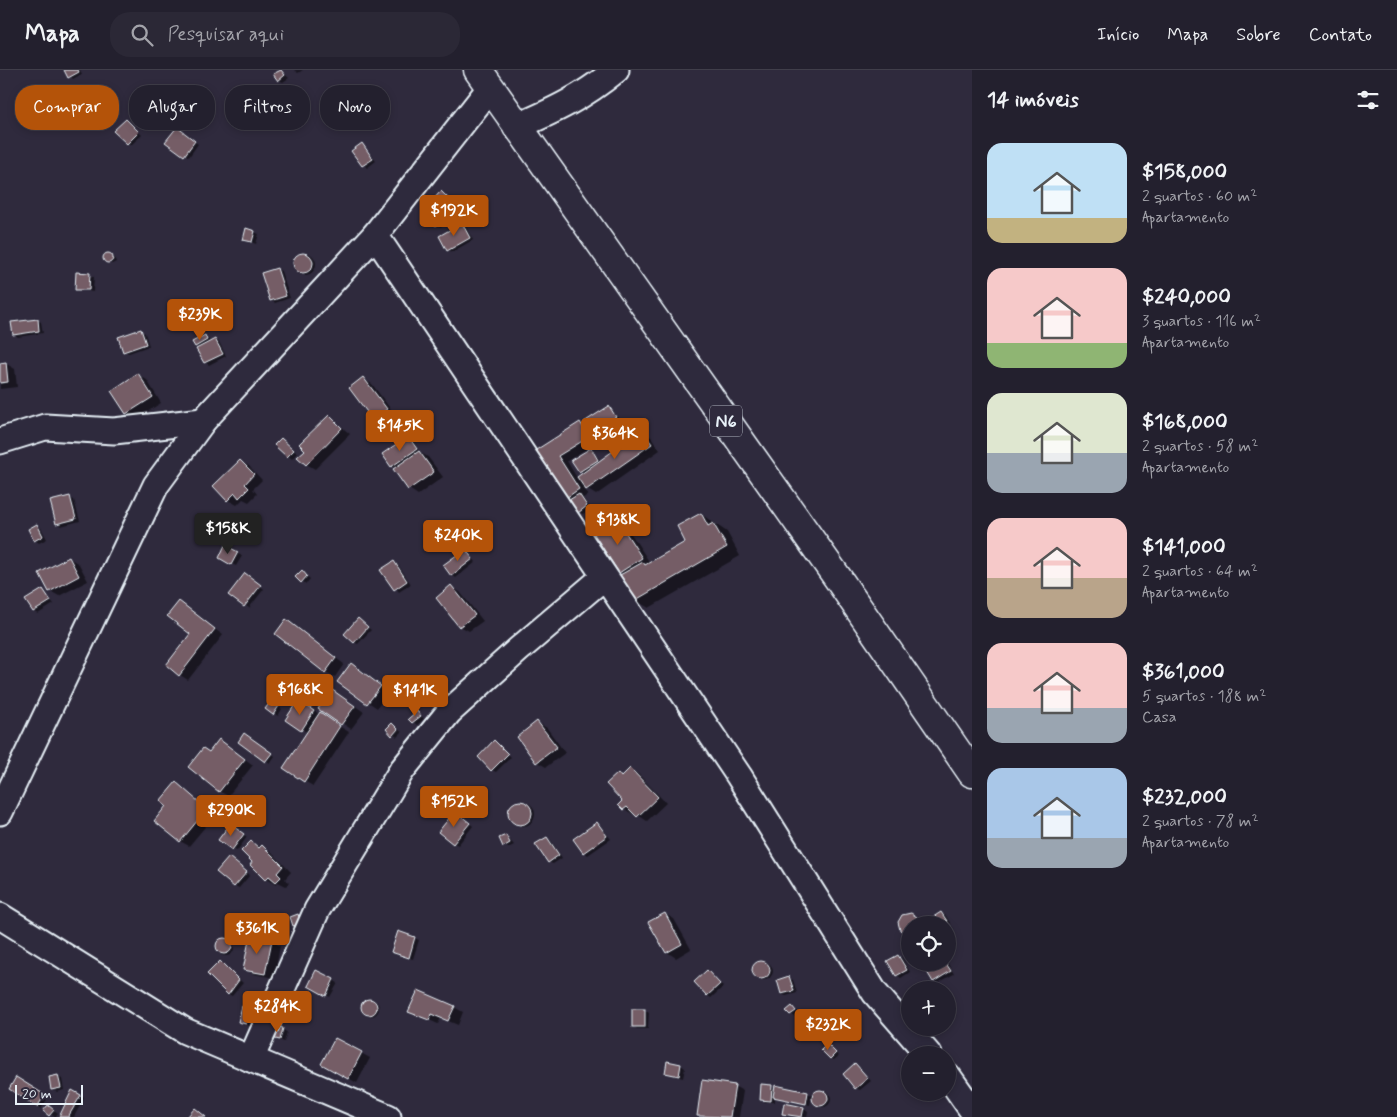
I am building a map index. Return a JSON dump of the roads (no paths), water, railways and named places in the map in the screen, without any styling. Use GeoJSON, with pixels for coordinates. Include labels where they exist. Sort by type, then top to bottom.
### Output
{"type":"FeatureCollection","features":[{"type":"Feature","properties":{"kind":"highway","name":"N6"},"geometry":{"type":"LineString","coordinates":[[484,79],[837,577],[972,773]]}},
{"type":"Feature","properties":{"kind":"street"},"geometry":{"type":"LineString","coordinates":[[516,126],[564,107],[595,88],[616,70]]}},
{"type":"Feature","properties":{"kind":"street"},"geometry":{"type":"LineString","coordinates":[[0,812],[156,485],[202,421],[375,235],[484,79]]}},
{"type":"Feature","properties":{"kind":"street"},"geometry":{"type":"LineString","coordinates":[[375,235],[739,776],[875,994],[921,1046]]}},
{"type":"Feature","properties":{"kind":"street"},"geometry":{"type":"LineString","coordinates":[[0,441],[45,428],[114,431],[202,421]]}},
{"type":"Feature","properties":{"kind":"street"},"geometry":{"type":"LineString","coordinates":[[251,1059],[317,910],[402,770],[449,712],[604,577]]}},
{"type":"Feature","properties":{"kind":"street"},"geometry":{"type":"LineString","coordinates":[[0,916],[185,1031],[388,1117]]}},
{"type":"Feature","properties":{"kind":"street"},"geometry":{"type":"LineString","coordinates":[[956,1087],[972,1110]]}}]}
